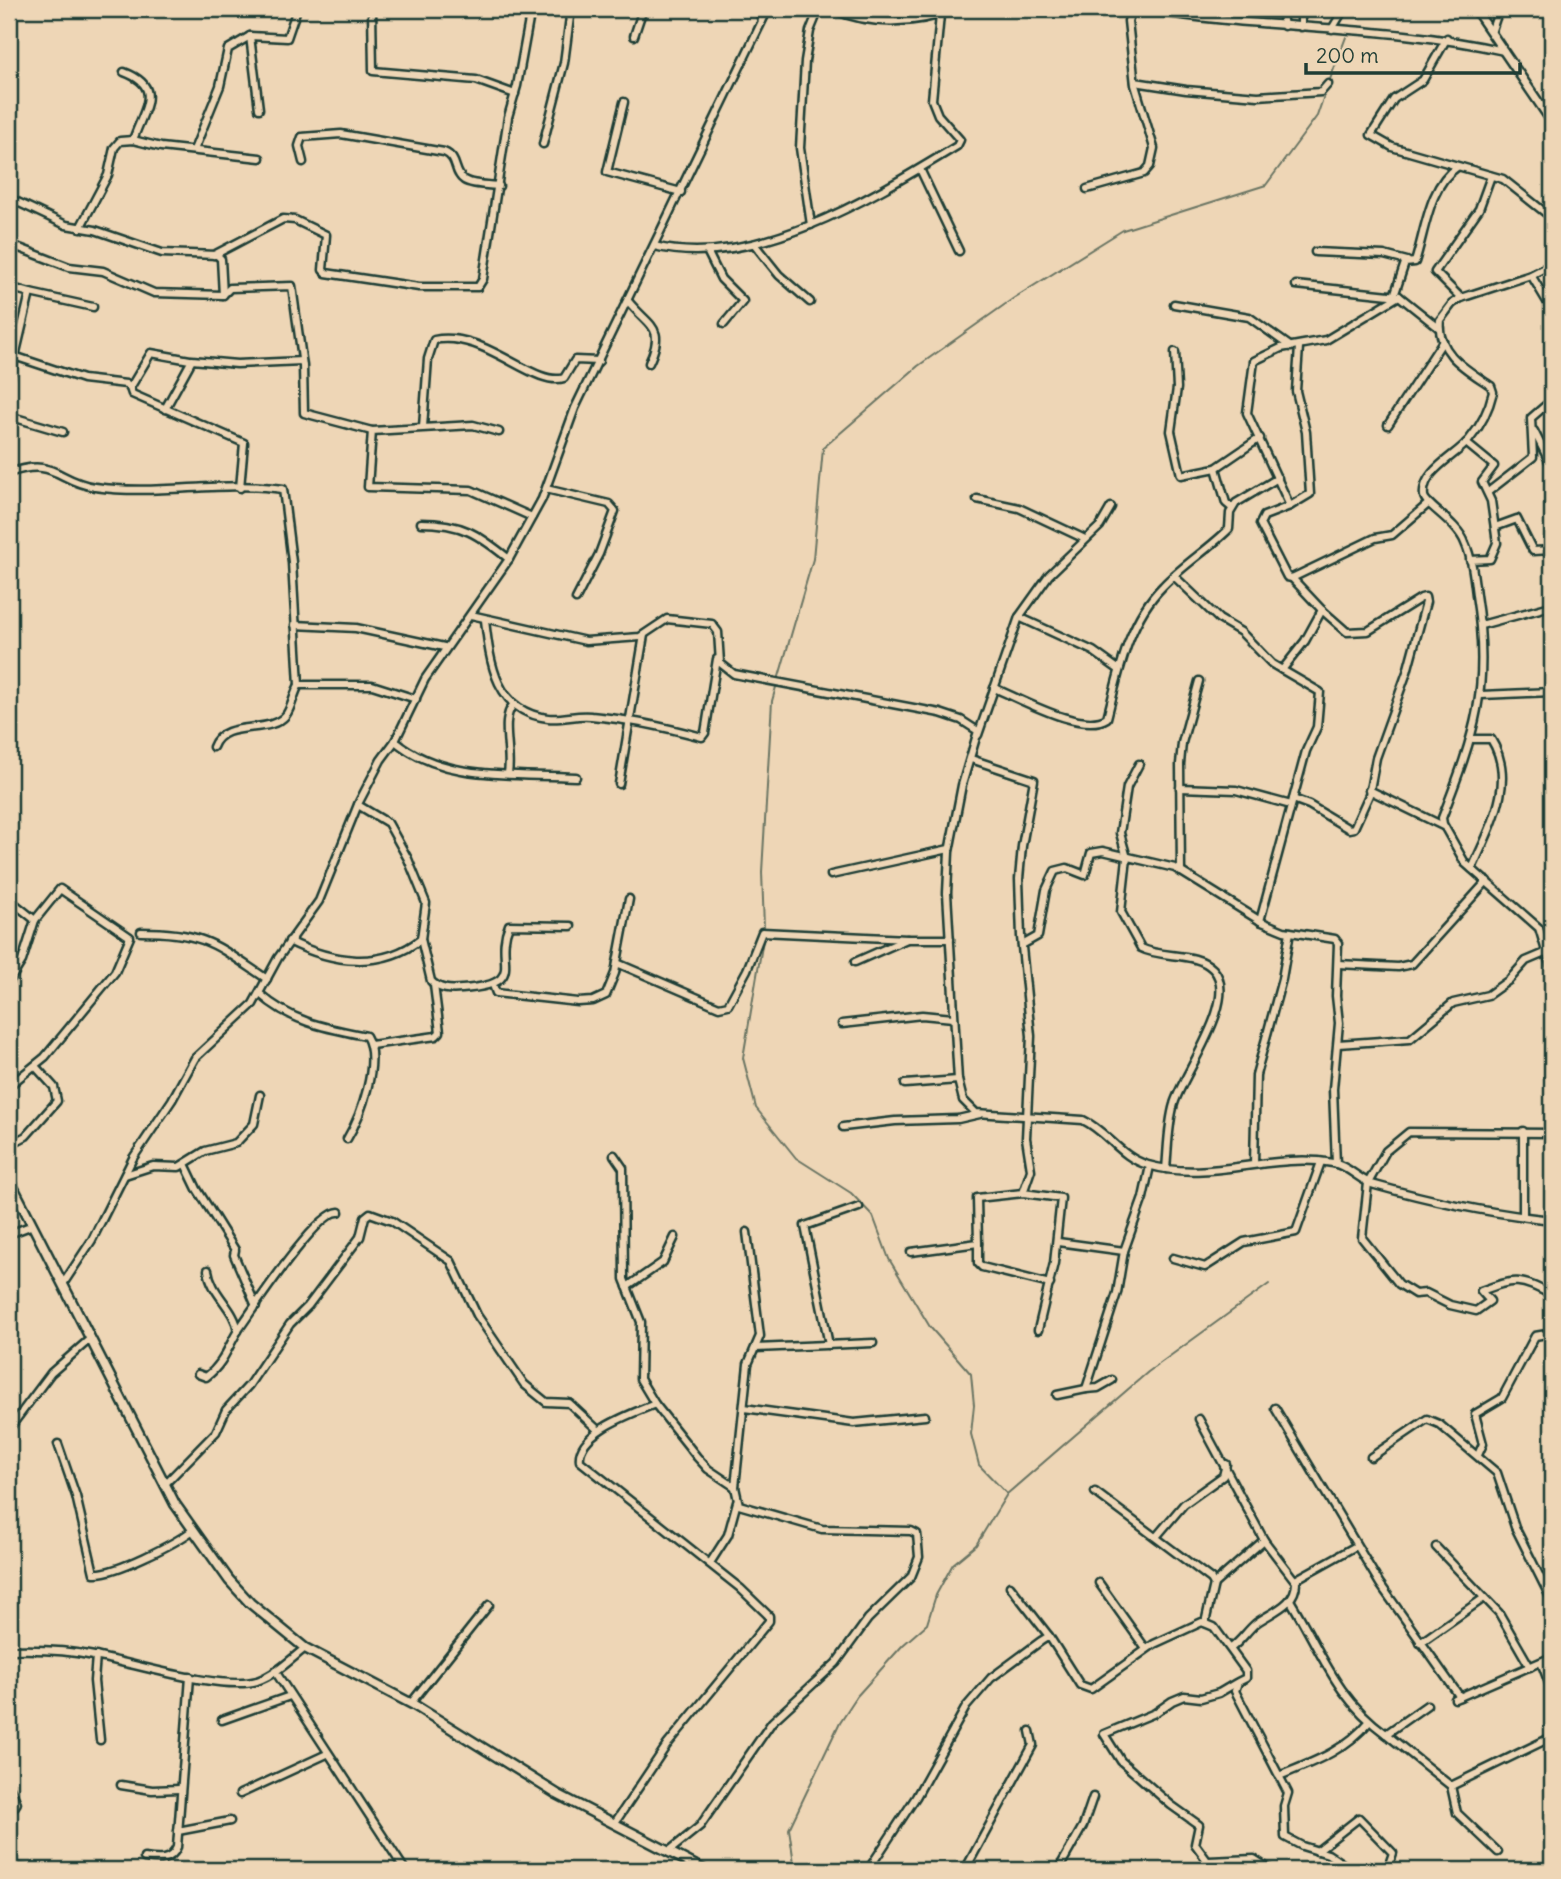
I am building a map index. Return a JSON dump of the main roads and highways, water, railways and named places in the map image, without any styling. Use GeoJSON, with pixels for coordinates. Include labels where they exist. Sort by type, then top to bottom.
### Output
{"type":"FeatureCollection","features":[{"type":"Feature","properties":{"kind":"main road"},"geometry":{"type":"LineString","coordinates":[[9,1179],[165,1484],[193,1530],[229,1580],[250,1603],[305,1648],[411,1703],[537,1782],[703,1870]]}},
{"type":"Feature","properties":{"kind":"waterway"},"geometry":{"type":"LineString","coordinates":[[1329,82],[1346,37]]}},
{"type":"Feature","properties":{"kind":"waterway"},"geometry":{"type":"LineString","coordinates":[[764,928],[762,872],[772,701],[813,559],[823,448],[918,366],[1014,298],[1123,230],[1266,185],[1317,116],[1326,90]]}},
{"type":"Feature","properties":{"kind":"waterway"},"geometry":{"type":"LineString","coordinates":[[764,934],[743,1058],[756,1108],[796,1158],[851,1193],[873,1216],[889,1259],[930,1327],[971,1374],[974,1405],[971,1434],[979,1465],[1007,1494]]}},
{"type":"Feature","properties":{"kind":"waterway"},"geometry":{"type":"LineString","coordinates":[[795,1870],[789,1829],[840,1722],[857,1696],[903,1645],[927,1624],[936,1595],[953,1564],[976,1545],[1007,1494],[1148,1372],[1269,1284]]}},
{"type":"Feature","properties":{"kind":"waterway"},"geometry":{"type":"LineString","coordinates":[[9,1865],[29,1870]]}}]}
